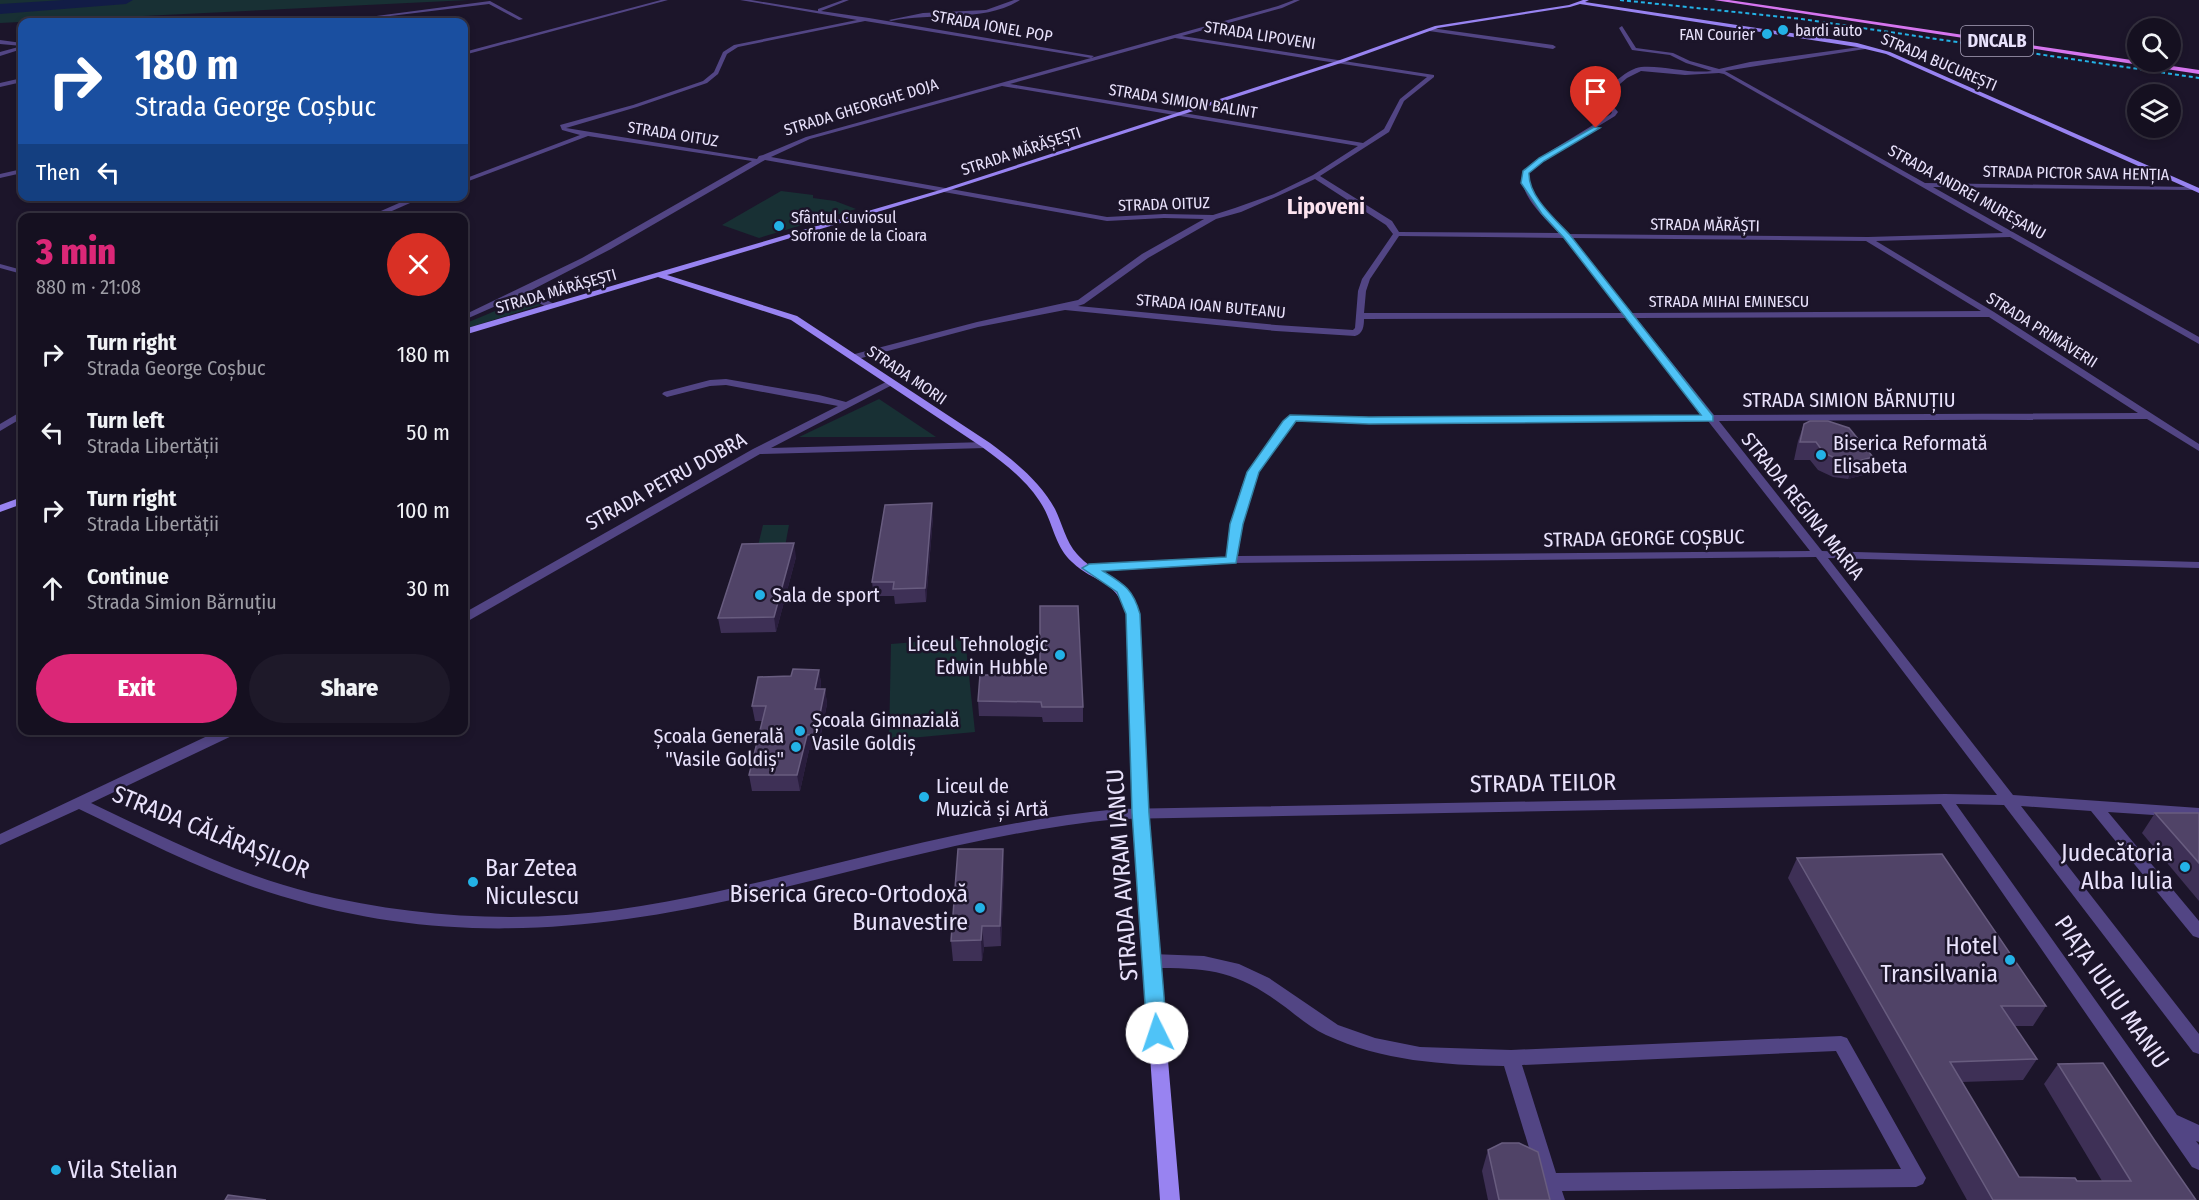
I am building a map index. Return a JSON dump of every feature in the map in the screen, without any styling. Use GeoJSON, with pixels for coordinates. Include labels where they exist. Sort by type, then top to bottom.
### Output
{"type":"FeatureCollection","features":[{"type":"Feature","properties":{"kind":"main road","name":"DNCALB"},"geometry":{"type":"LineString","coordinates":[[1717,0],[1776,8]]}},
{"type":"Feature","properties":{"kind":"main road","name":"DNCALB"},"geometry":{"type":"LineString","coordinates":[[1724,0],[2199,72]]}},
{"type":"Feature","properties":{"kind":"street"},"geometry":{"type":"LineString","coordinates":[[468,53],[666,0]]}},
{"type":"Feature","properties":{"kind":"street","name":"STRADA IONEL POP"},"geometry":{"type":"LineString","coordinates":[[742,0],[1095,57]]}},
{"type":"Feature","properties":{"kind":"street"},"geometry":{"type":"LineString","coordinates":[[817,11],[847,0]]}},
{"type":"Feature","properties":{"kind":"street"},"geometry":{"type":"LineString","coordinates":[[885,22],[913,16],[990,12],[1018,0]]}},
{"type":"Feature","properties":{"kind":"street","name":"STRADA GHEORGHE DOJA"},"geometry":{"type":"LineString","coordinates":[[468,316],[525,292],[656,220],[758,159],[823,133],[1280,7],[1298,0]]}},
{"type":"Feature","properties":{"kind":"street","name":"STRADA MĂRĂȘEȘTI"},"geometry":{"type":"LineString","coordinates":[[468,331],[942,191],[1342,62],[1431,30],[1457,23],[1581,3],[1587,0]]}},
{"type":"Feature","properties":{"kind":"street"},"geometry":{"type":"LineString","coordinates":[[360,18],[490,2],[521,19]]}},
{"type":"Feature","properties":{"kind":"street","name":"STRADA BUCUREȘTI"},"geometry":{"type":"LineString","coordinates":[[1581,3],[1865,47],[1898,57],[2199,191]]}},
{"type":"Feature","properties":{"kind":"street","name":"STRADA OITUZ"},"geometry":{"type":"LineString","coordinates":[[869,19],[736,46],[725,53],[716,73],[705,82],[635,106],[562,126],[564,129],[587,134],[758,159],[1107,219],[1164,216],[1212,217],[1276,195],[1315,176],[1388,130],[1402,100],[1432,76],[1342,62]]}},
{"type":"Feature","properties":{"kind":"street","name":"STRADA ANDREI MUREȘANU"},"geometry":{"type":"LineString","coordinates":[[1622,28],[1636,50],[1671,54],[1688,62],[1720,71],[2199,341]]}},
{"type":"Feature","properties":{"kind":"street"},"geometry":{"type":"LineString","coordinates":[[1431,30],[1553,47]]}},
{"type":"Feature","properties":{"kind":"street","name":"STRADA LIPOVENI"},"geometry":{"type":"LineString","coordinates":[[1174,36],[1342,62]]}},
{"type":"Feature","properties":{"kind":"street"},"geometry":{"type":"LineString","coordinates":[[0,42],[18,44]]}},
{"type":"Feature","properties":{"kind":"street"},"geometry":{"type":"LineString","coordinates":[[0,54],[18,47]]}},
{"type":"Feature","properties":{"kind":"street","name":"STRADA ANDREI MUREȘANU"},"geometry":{"type":"LineString","coordinates":[[1720,71],[1750,64],[1865,47]]}},
{"type":"Feature","properties":{"kind":"street","name":"STRADA REGINA MARIA"},"geometry":{"type":"LineString","coordinates":[[1720,71],[1685,73],[1635,70],[1605,94],[1604,98],[1612,108],[1613,115],[1587,134],[1541,159],[1526,172],[1524,178],[1529,192],[1819,554],[2010,800]]}},
{"type":"Feature","properties":{"kind":"street"},"geometry":{"type":"LineString","coordinates":[[0,85],[18,81]]}},
{"type":"Feature","properties":{"kind":"street","name":"STRADA SIMION BALINT"},"geometry":{"type":"LineString","coordinates":[[997,84],[1364,145]]}},
{"type":"Feature","properties":{"kind":"street"},"geometry":{"type":"LineString","coordinates":[[468,179],[587,134]]}},
{"type":"Feature","properties":{"kind":"street"},"geometry":{"type":"LineString","coordinates":[[0,176],[18,172]]}},
{"type":"Feature","properties":{"kind":"street"},"geometry":{"type":"LineString","coordinates":[[1315,176],[1389,224],[1397,234],[1366,279],[1359,316]]}},
{"type":"Feature","properties":{"kind":"street","name":"STRADA PICTOR SAVA HENȚIA"},"geometry":{"type":"LineString","coordinates":[[1925,185],[2191,188]]}},
{"type":"Feature","properties":{"kind":"street"},"geometry":{"type":"LineString","coordinates":[[380,213],[410,201]]}},
{"type":"Feature","properties":{"kind":"street","name":"STRADA IOAN BUTEANU"},"geometry":{"type":"LineString","coordinates":[[854,357],[977,325],[1065,308],[1094,294],[1145,256],[1212,217]]}},
{"type":"Feature","properties":{"kind":"street","name":"STRADA MĂRĂȘTI"},"geometry":{"type":"LineString","coordinates":[[1397,234],[1868,239],[2012,235]]}},
{"type":"Feature","properties":{"kind":"street","name":"STRADA PRIMĂVERII"},"geometry":{"type":"LineString","coordinates":[[1868,239],[1991,314],[2199,448]]}},
{"type":"Feature","properties":{"kind":"street"},"geometry":{"type":"LineString","coordinates":[[0,266],[18,271]]}},
{"type":"Feature","properties":{"kind":"street","name":"STRADA MORII"},"geometry":{"type":"LineString","coordinates":[[659,275],[794,318],[986,445],[1016,468],[1038,492],[1073,557],[1089,568]]}},
{"type":"Feature","properties":{"kind":"street"},"geometry":{"type":"LineString","coordinates":[[525,292],[551,306]]}},
{"type":"Feature","properties":{"kind":"street","name":"STRADA IOAN BUTEANU"},"geometry":{"type":"LineString","coordinates":[[1065,308],[1276,328],[1355,333],[1359,328],[1359,316]]}},
{"type":"Feature","properties":{"kind":"street","name":"STRADA MIHAI EMINESCU"},"geometry":{"type":"LineString","coordinates":[[1359,316],[1991,314]]}},
{"type":"Feature","properties":{"kind":"street"},"geometry":{"type":"LineString","coordinates":[[667,394],[710,383],[726,382],[846,405]]}},
{"type":"Feature","properties":{"kind":"street","name":"STRADA PETRU DOBRA"},"geometry":{"type":"LineString","coordinates":[[468,616],[757,451],[891,383]]}},
{"type":"Feature","properties":{"kind":"street","name":"STRADA SIMION BĂRNUȚIU"},"geometry":{"type":"LineString","coordinates":[[1232,560],[1237,524],[1250,480],[1289,420],[1294,417],[1369,420],[2149,416]]}},
{"type":"Feature","properties":{"kind":"street"},"geometry":{"type":"LineString","coordinates":[[0,428],[18,417]]}},
{"type":"Feature","properties":{"kind":"street"},"geometry":{"type":"LineString","coordinates":[[757,451],[986,445]]}},
{"type":"Feature","properties":{"kind":"street"},"geometry":{"type":"LineString","coordinates":[[0,508],[18,501]]}},
{"type":"Feature","properties":{"kind":"street","name":"STRADA GEORGE COȘBUC"},"geometry":{"type":"LineString","coordinates":[[1089,568],[1232,560],[1819,554],[2199,565]]}},
{"type":"Feature","properties":{"kind":"street","name":"STRADA AVRAM IANCU"},"geometry":{"type":"LineString","coordinates":[[1089,568],[1122,589],[1129,599],[1133,614],[1141,813],[1170,1200]]}},
{"type":"Feature","properties":{"kind":"street"},"geometry":{"type":"LineString","coordinates":[[0,840],[222,735]]}},
{"type":"Feature","properties":{"kind":"street"},"geometry":{"type":"LineString","coordinates":[[1946,799],[2010,800],[2199,813]]}},
{"type":"Feature","properties":{"kind":"street","name":"PIAȚA IULIU MANIU"},"geometry":{"type":"LineString","coordinates":[[1946,799],[2199,1161]]}},
{"type":"Feature","properties":{"kind":"street","name":"STRADA TEILOR"},"geometry":{"type":"LineString","coordinates":[[1141,813],[1946,799]]}},
{"type":"Feature","properties":{"kind":"street","name":"PIAȚA IULIU MANIU"},"geometry":{"type":"LineString","coordinates":[[2010,800],[2199,1047]]}},
{"type":"Feature","properties":{"kind":"street","name":"STRADA CĂLĂRAȘILOR"},"geometry":{"type":"LineString","coordinates":[[79,803],[229,871],[312,899],[401,916],[495,923],[534,923],[600,917],[662,907],[732,894],[1034,824],[1083,817],[1141,813]]}},
{"type":"Feature","properties":{"kind":"street"},"geometry":{"type":"LineString","coordinates":[[2094,805],[2199,932]]}},
{"type":"Feature","properties":{"kind":"street"},"geometry":{"type":"LineString","coordinates":[[1152,961],[1205,962],[1244,970],[1330,1029],[1369,1045],[1407,1054],[1457,1058],[1511,1058],[1841,1043],[1916,1178],[1552,1191],[1511,1058]]}},
{"type":"Feature","properties":{"kind":"street","name":"PIAȚA IULIU MANIU"},"geometry":{"type":"LineString","coordinates":[[2171,1120],[2199,1134]]}},
{"type":"Feature","properties":{"kind":"green space"},"geometry":{"type":"Polygon","coordinates":[[[0,0],[469,0],[102,18],[18,18],[18,22],[0,23],[0,0]]]}},
{"type":"Feature","properties":{"kind":"green space"},"geometry":{"type":"Polygon","coordinates":[[[781,191],[813,195],[813,198],[835,201],[856,209],[759,238],[722,225],[781,191]]]}},
{"type":"Feature","properties":{"kind":"green space"},"geometry":{"type":"Polygon","coordinates":[[[526,298],[541,305],[468,328],[468,322],[526,298]]]}},
{"type":"Feature","properties":{"kind":"green space"},"geometry":{"type":"Polygon","coordinates":[[[879,399],[936,437],[799,437],[879,399]]]}},
{"type":"Feature","properties":{"kind":"green space"},"geometry":{"type":"Polygon","coordinates":[[[763,525],[789,525],[784,552],[757,550],[763,525]]]}},
{"type":"Feature","properties":{"kind":"green space"},"geometry":{"type":"Polygon","coordinates":[[[965,638],[975,732],[889,740],[891,644],[965,638]]]}},
{"type":"Feature","properties":{"kind":"building"},"geometry":{"type":"Polygon","coordinates":[[[1810,421],[1828,421],[1849,428],[1873,457],[1855,462],[1839,460],[1824,453],[1816,442],[1800,442],[1804,424],[1810,421]]]}},
{"type":"Feature","properties":{"kind":"building"},"geometry":{"type":"Polygon","coordinates":[[[932,503],[925,588],[893,589],[894,582],[872,582],[885,505],[932,503]]]}},
{"type":"Feature","properties":{"kind":"building","name":"Sala de sport"},"geometry":{"type":"Polygon","coordinates":[[[794,543],[774,617],[718,618],[742,544],[794,543]]]}},
{"type":"Feature","properties":{"kind":"building","name":"Liceul Tehnologic Edwin Hubble"},"geometry":{"type":"Polygon","coordinates":[[[1040,606],[1078,606],[1083,707],[1042,707],[1041,702],[978,701],[980,675],[1040,675],[1040,606]]]}},
{"type":"Feature","properties":{"kind":"building","name":"Școala Gimnazială Vasile Goldiș"},"geometry":{"type":"Polygon","coordinates":[[[793,669],[819,670],[815,689],[825,689],[816,734],[807,735],[797,775],[749,775],[766,706],[752,706],[758,677],[791,676],[793,669]]]}},
{"type":"Feature","properties":{"kind":"building"},"geometry":{"type":"Polygon","coordinates":[[[2155,813],[2199,813],[2199,863],[2155,813]]]}},
{"type":"Feature","properties":{"kind":"building","name":"Biserica Greco-Ortodoxă Bunavestire"},"geometry":{"type":"Polygon","coordinates":[[[958,849],[1003,849],[1000,926],[982,926],[981,940],[951,941],[958,849]]]}},
{"type":"Feature","properties":{"kind":"building"},"geometry":{"type":"Polygon","coordinates":[[[1942,854],[2046,1006],[2001,1006],[2037,1059],[1950,1062],[2019,1177],[2075,1178],[2077,1181],[2131,1181],[2058,1064],[2103,1063],[2196,1200],[1993,1200],[1797,858],[1942,854]]]}},
{"type":"Feature","properties":{"kind":"building"},"geometry":{"type":"Polygon","coordinates":[[[1502,1143],[1519,1143],[1538,1152],[1550,1200],[1499,1200],[1488,1150],[1502,1143]]]}},
{"type":"Feature","properties":{"kind":"building"},"geometry":{"type":"Polygon","coordinates":[[[228,1195],[266,1200],[225,1200],[228,1195]]]}},
{"type":"Feature","properties":{"kind":"waterway"},"geometry":{"type":"LineString","coordinates":[[0,9],[126,0]]}},
{"type":"Feature","properties":{"kind":"railway"},"geometry":{"type":"LineString","coordinates":[[1620,0],[1802,19],[2199,78]]}},
{"type":"Feature","properties":{"kind":"place","name":"bardi auto"},"geometry":{"type":"Point","coordinates":[1783,30]}},
{"type":"Feature","properties":{"kind":"place","name":"FAN Courier"},"geometry":{"type":"Point","coordinates":[1767,34]}},
{"type":"Feature","properties":{"kind":"place","name":"Sfântul Cuviosul Sofronie de la Cioara"},"geometry":{"type":"Point","coordinates":[779,226]}},
{"type":"Feature","properties":{"kind":"place","name":"Biserica Reformată Elisabeta"},"geometry":{"type":"Point","coordinates":[1821,455]}},
{"type":"Feature","properties":{"kind":"place","name":"Sala de sport"},"geometry":{"type":"Point","coordinates":[760,595]}},
{"type":"Feature","properties":{"kind":"place","name":"Liceul Tehnologic Edwin Hubble"},"geometry":{"type":"Point","coordinates":[1060,655]}},
{"type":"Feature","properties":{"kind":"place","name":"Școala Gimnazială Vasile Goldiș"},"geometry":{"type":"Point","coordinates":[800,731]}},
{"type":"Feature","properties":{"kind":"place","name":"Școala Generală \"Vasile Goldiș\""},"geometry":{"type":"Point","coordinates":[796,747]}},
{"type":"Feature","properties":{"kind":"place","name":"Liceul de Muzică și Artă"},"geometry":{"type":"Point","coordinates":[924,797]}},
{"type":"Feature","properties":{"kind":"place","name":"Judecătoria Alba Iulia"},"geometry":{"type":"Point","coordinates":[2185,867]}},
{"type":"Feature","properties":{"kind":"place","name":"Bar Zetea Niculescu"},"geometry":{"type":"Point","coordinates":[473,882]}},
{"type":"Feature","properties":{"kind":"place","name":"Biserica Greco-Ortodoxă Bunavestire"},"geometry":{"type":"Point","coordinates":[980,908]}},
{"type":"Feature","properties":{"kind":"place","name":"Hotel Transilvania"},"geometry":{"type":"Point","coordinates":[2010,960]}},
{"type":"Feature","properties":{"kind":"place","name":"Vila Stelian"},"geometry":{"type":"Point","coordinates":[56,1170]}},
{"type":"Feature","properties":{"kind":"district","name":"Lipoveni"},"geometry":{"type":"Point","coordinates":[1326,206]}},
{"type":"Feature","properties":{"kind":"route"},"geometry":{"type":"LineString","coordinates":[[1157,1033],[1141,813],[1133,614],[1129,599],[1122,589],[1089,568],[1232,560],[1233,544],[1246,488],[1253,472],[1289,420],[1294,417],[1369,420],[1709,418],[1529,192],[1525,183],[1526,172],[1541,159],[1596,128]]}}]}
